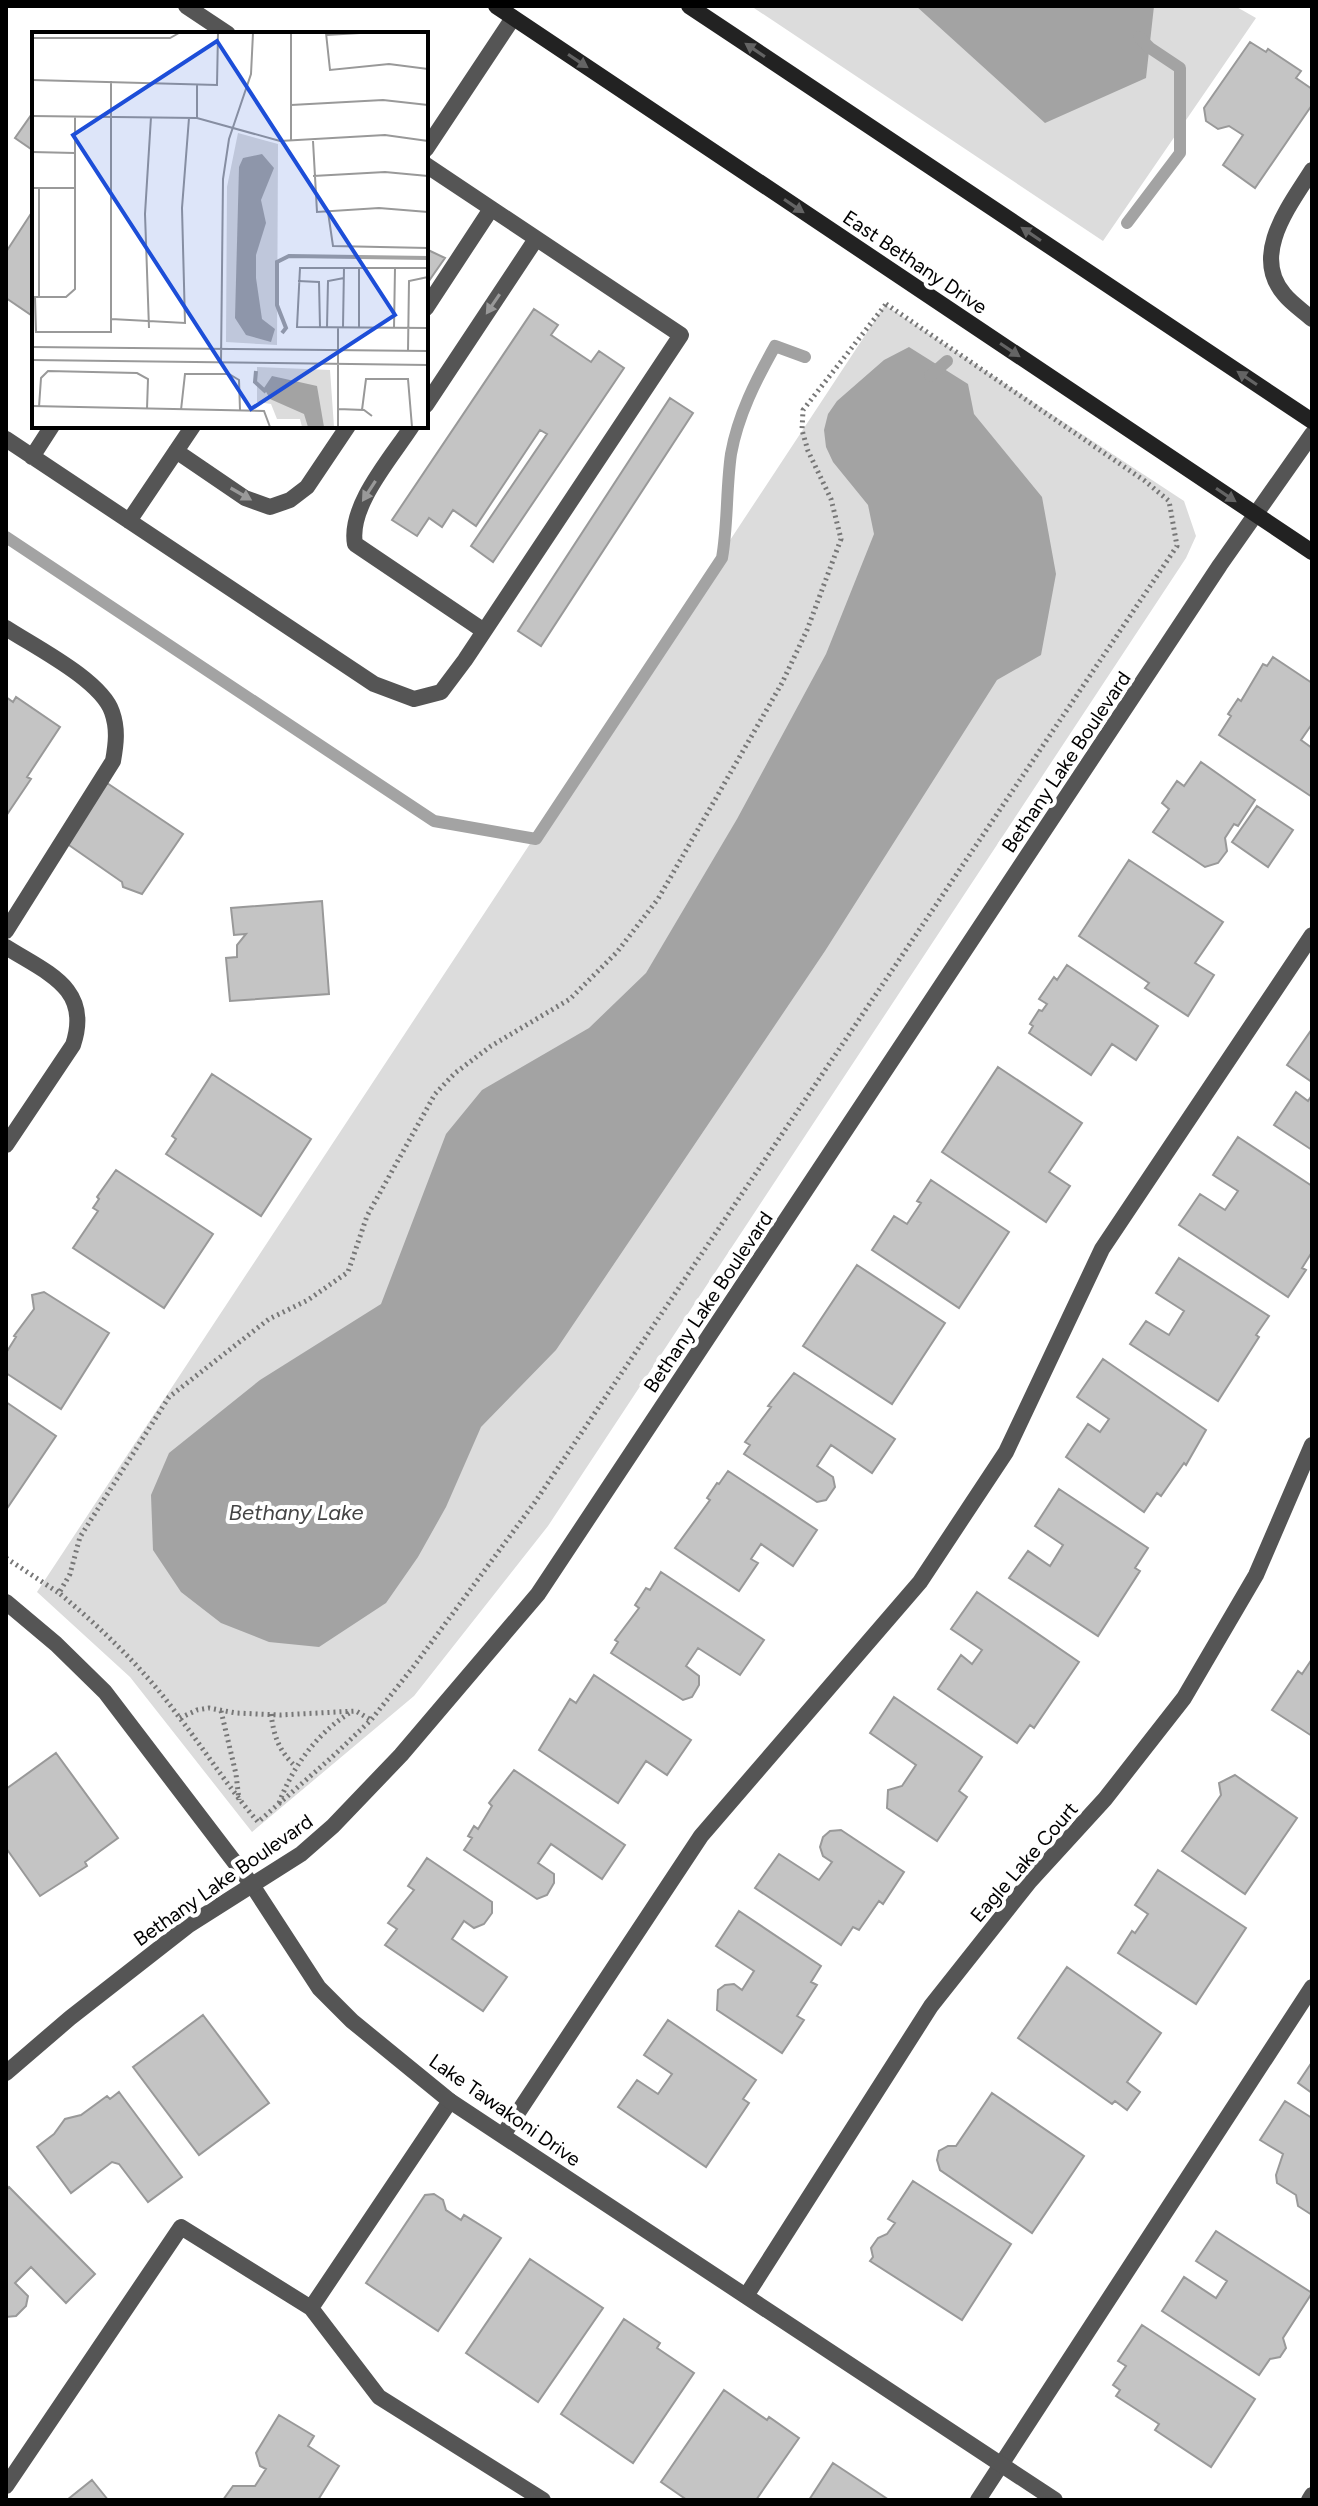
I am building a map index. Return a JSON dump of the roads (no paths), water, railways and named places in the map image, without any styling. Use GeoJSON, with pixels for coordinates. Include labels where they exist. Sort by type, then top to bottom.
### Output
{"type":"FeatureCollection","features":[{"type":"Feature","properties":{"kind":"main road","name":"East Bethany Drive"},"geometry":{"type":"LineString","coordinates":[[496,6],[517,12],[1312,552]]}},
{"type":"Feature","properties":{"kind":"main road"},"geometry":{"type":"LineString","coordinates":[[689,6],[1312,421]]}},
{"type":"Feature","properties":{"kind":"street"},"geometry":{"type":"LineString","coordinates":[[186,6],[225,32]]}},
{"type":"Feature","properties":{"kind":"street"},"geometry":{"type":"LineString","coordinates":[[428,146],[517,12]]}},
{"type":"Feature","properties":{"kind":"street"},"geometry":{"type":"LineString","coordinates":[[6,439],[374,684],[414,699],[441,692],[681,335],[428,166]]}},
{"type":"Feature","properties":{"kind":"street"},"geometry":{"type":"LineString","coordinates":[[1312,170],[1272,238],[1271,263],[1282,293],[1312,319]]}},
{"type":"Feature","properties":{"kind":"street"},"geometry":{"type":"LineString","coordinates":[[428,305],[491,209]]}},
{"type":"Feature","properties":{"kind":"street"},"geometry":{"type":"LineString","coordinates":[[428,402],[536,239]]}},
{"type":"Feature","properties":{"kind":"street"},"geometry":{"type":"LineString","coordinates":[[32,457],[51,428]]}},
{"type":"Feature","properties":{"kind":"street"},"geometry":{"type":"LineString","coordinates":[[129,521],[192,428]]}},
{"type":"Feature","properties":{"kind":"street"},"geometry":{"type":"LineString","coordinates":[[176,451],[245,498],[270,507],[290,500],[307,487],[347,428]]}},
{"type":"Feature","properties":{"kind":"street"},"geometry":{"type":"LineString","coordinates":[[411,428],[362,501],[353,532],[355,544],[484,631]]}},
{"type":"Feature","properties":{"kind":"street","name":"Bethany Lake Boulevard"},"geometry":{"type":"LineString","coordinates":[[6,2073],[70,2018],[189,1925],[301,1854],[333,1826],[401,1755],[538,1594],[1255,514],[1312,434]]}},
{"type":"Feature","properties":{"kind":"street"},"geometry":{"type":"LineString","coordinates":[[6,628],[92,685],[112,709],[117,735],[113,761],[6,931]]}},
{"type":"Feature","properties":{"kind":"street"},"geometry":{"type":"LineString","coordinates":[[503,2135],[701,1836],[920,1582],[1006,1452],[1102,1249],[1312,935]]}},
{"type":"Feature","properties":{"kind":"street"},"geometry":{"type":"LineString","coordinates":[[6,947],[60,981],[72,995],[78,1011],[79,1029],[73,1045],[6,1145]]}},
{"type":"Feature","properties":{"kind":"street","name":"Eagle Lake Court"},"geometry":{"type":"LineString","coordinates":[[746,2296],[931,2006],[1030,1881],[1105,1799],[1184,1698],[1256,1575],[1312,1445]]}},
{"type":"Feature","properties":{"kind":"street","name":"Lake Tawakoni Drive"},"geometry":{"type":"LineString","coordinates":[[6,1602],[56,1644],[105,1692],[252,1885],[319,1988],[352,2021],[450,2101],[1055,2500]]}},
{"type":"Feature","properties":{"kind":"street"},"geometry":{"type":"LineString","coordinates":[[978,2500],[1312,1987]]}},
{"type":"Feature","properties":{"kind":"street"},"geometry":{"type":"LineString","coordinates":[[311,2308],[450,2101]]}},
{"type":"Feature","properties":{"kind":"street"},"geometry":{"type":"LineString","coordinates":[[6,2486],[181,2227],[311,2308],[379,2397],[543,2500]]}},
{"type":"Feature","properties":{"kind":"street"},"geometry":{"type":"LineString","coordinates":[[1309,2500],[1312,2495]]}},
{"type":"Feature","properties":{"kind":"water"},"geometry":{"type":"Polygon","coordinates":[[[916,6],[1154,6],[1146,78],[1045,123],[916,6]]]}},
{"type":"Feature","properties":{"kind":"water","name":"Bethany Lake"},"geometry":{"type":"Polygon","coordinates":[[[909,347],[968,384],[974,414],[1042,497],[1056,574],[1041,655],[997,680],[825,951],[556,1350],[481,1427],[446,1507],[418,1557],[386,1603],[319,1647],[269,1642],[221,1623],[181,1592],[153,1550],[151,1495],[169,1453],[260,1380],[381,1304],[446,1134],[482,1090],[589,1028],[646,973],[737,819],[826,654],[874,534],[868,505],[833,462],[826,447],[824,430],[828,414],[837,401],[884,360],[909,347]]]}},
{"type":"Feature","properties":{"kind":"waterway"},"geometry":{"type":"LineString","coordinates":[[1127,223],[1180,153],[1180,68],[1139,37]]}},
{"type":"Feature","properties":{"kind":"waterway"},"geometry":{"type":"LineString","coordinates":[[6,537],[434,821],[536,839],[722,558],[734,440],[748,398],[775,346],[805,357]]}},
{"type":"Feature","properties":{"kind":"waterway"},"geometry":{"type":"LineString","coordinates":[[930,376],[947,361]]}}]}
